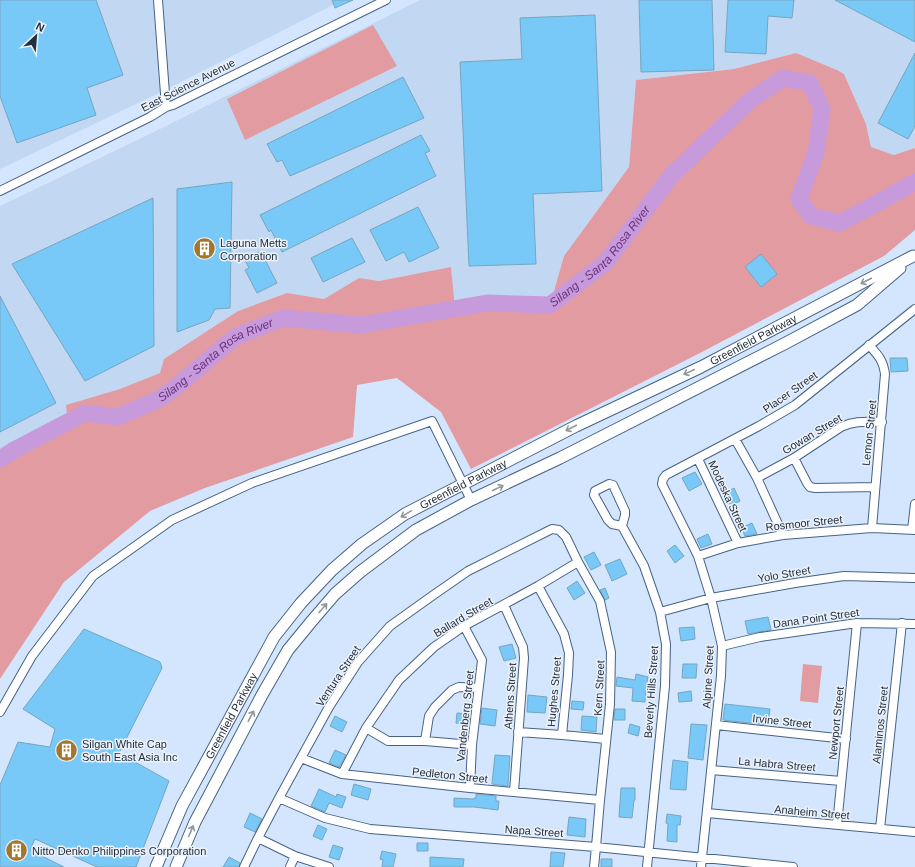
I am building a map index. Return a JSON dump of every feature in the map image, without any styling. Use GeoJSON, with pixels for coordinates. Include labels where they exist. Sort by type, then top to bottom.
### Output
{"type":"FeatureCollection","features":[{"type":"Feature","properties":{"kind":"main road","name":"Greenfield Parkway"},"geometry":{"type":"LineString","coordinates":[[156,867],[182,806],[274,636],[332,570],[362,544],[405,514],[576,426],[701,367],[914,255]]}},
{"type":"Feature","properties":{"kind":"main road","name":"Greenfield Parkway"},"geometry":{"type":"LineString","coordinates":[[176,867],[195,822],[262,695],[288,650],[335,594],[360,572],[416,530],[471,500],[560,458],[857,306],[914,255]]}},
{"type":"Feature","properties":{"kind":"street"},"geometry":{"type":"LineString","coordinates":[[158,0],[166,107]]}},
{"type":"Feature","properties":{"kind":"street","name":"East Science Avenue"},"geometry":{"type":"LineString","coordinates":[[0,191],[150,117],[166,107],[173,105],[386,0]]}},
{"type":"Feature","properties":{"kind":"street","name":"Placer Street"},"geometry":{"type":"LineString","coordinates":[[666,475],[759,426],[795,405],[915,309]]}},
{"type":"Feature","properties":{"kind":"street","name":"Lemon Street"},"geometry":{"type":"LineString","coordinates":[[869,345],[879,356],[884,365],[885,374],[872,528]]}},
{"type":"Feature","properties":{"kind":"street"},"geometry":{"type":"LineString","coordinates":[[0,712],[32,656],[93,576],[172,520],[252,483],[432,421],[471,500]]}},
{"type":"Feature","properties":{"kind":"street","name":"Gowan Street"},"geometry":{"type":"LineString","coordinates":[[757,478],[794,458],[841,427],[860,421],[882,422]]}},
{"type":"Feature","properties":{"kind":"street"},"geometry":{"type":"LineString","coordinates":[[735,439],[757,478],[783,535]]}},
{"type":"Feature","properties":{"kind":"street"},"geometry":{"type":"LineString","coordinates":[[794,458],[810,487],[875,487]]}},
{"type":"Feature","properties":{"kind":"street","name":"Modeska Street"},"geometry":{"type":"LineString","coordinates":[[698,459],[738,543]]}},
{"type":"Feature","properties":{"kind":"street","name":"Alpine Street"},"geometry":{"type":"LineString","coordinates":[[666,475],[662,484],[698,556],[711,598],[722,646],[721,676],[701,867]]}},
{"type":"Feature","properties":{"kind":"street","name":"Beverly Hills Street"},"geometry":{"type":"LineString","coordinates":[[622,526],[612,524],[608,520],[594,495],[595,491],[609,484],[613,485],[625,515],[622,526],[644,566],[660,612],[666,644],[665,686],[647,867]]}},
{"type":"Feature","properties":{"kind":"street"},"geometry":{"type":"LineString","coordinates":[[914,530],[915,504]]}},
{"type":"Feature","properties":{"kind":"street","name":"Rosmoor Street"},"geometry":{"type":"LineString","coordinates":[[698,556],[738,543],[783,535],[872,528],[914,530]]}},
{"type":"Feature","properties":{"kind":"street","name":"Kern Street"},"geometry":{"type":"LineString","coordinates":[[552,529],[559,530],[566,537],[600,601],[612,652],[610,704],[594,867]]}},
{"type":"Feature","properties":{"kind":"street","name":"Ventura Street"},"geometry":{"type":"LineString","coordinates":[[244,867],[279,798],[329,706],[358,662],[390,626],[468,571],[552,529]]}},
{"type":"Feature","properties":{"kind":"street","name":"Ballard Street"},"geometry":{"type":"LineString","coordinates":[[342,774],[366,728],[399,680],[434,647],[464,626],[538,586],[578,562]]}},
{"type":"Feature","properties":{"kind":"street","name":"Yolo Street"},"geometry":{"type":"LineString","coordinates":[[660,612],[711,598],[844,576],[915,578]]}},
{"type":"Feature","properties":{"kind":"street","name":"Hughes Street"},"geometry":{"type":"LineString","coordinates":[[538,586],[564,634],[569,653],[562,735]]}},
{"type":"Feature","properties":{"kind":"street","name":"Athens Street"},"geometry":{"type":"LineString","coordinates":[[504,605],[523,647],[524,658],[514,792]]}},
{"type":"Feature","properties":{"kind":"street","name":"Dana Point Street"},"geometry":{"type":"LineString","coordinates":[[722,646],[760,637],[857,622],[915,624]]}},
{"type":"Feature","properties":{"kind":"street","name":"Newport Street"},"geometry":{"type":"LineString","coordinates":[[837,825],[857,622]]}},
{"type":"Feature","properties":{"kind":"street","name":"Alaminos Street"},"geometry":{"type":"LineString","coordinates":[[880,829],[902,623]]}},
{"type":"Feature","properties":{"kind":"street","name":"Vandenberg Street"},"geometry":{"type":"LineString","coordinates":[[464,626],[482,660],[472,745],[470,788]]}},
{"type":"Feature","properties":{"kind":"street"},"geometry":{"type":"LineString","coordinates":[[426,741],[429,716],[435,707],[452,690],[459,688],[478,688]]}},
{"type":"Feature","properties":{"kind":"street","name":"Irvine Street"},"geometry":{"type":"LineString","coordinates":[[716,725],[846,739]]}},
{"type":"Feature","properties":{"kind":"street"},"geometry":{"type":"LineString","coordinates":[[366,728],[388,741],[426,741],[472,745]]}},
{"type":"Feature","properties":{"kind":"street"},"geometry":{"type":"LineString","coordinates":[[518,732],[606,739]]}},
{"type":"Feature","properties":{"kind":"street","name":"Pedleton Street"},"geometry":{"type":"LineString","coordinates":[[301,758],[342,774],[600,800]]}},
{"type":"Feature","properties":{"kind":"street","name":"La Habra Street"},"geometry":{"type":"LineString","coordinates":[[711,770],[842,781]]}},
{"type":"Feature","properties":{"kind":"street","name":"Napa Street"},"geometry":{"type":"LineString","coordinates":[[279,798],[325,818],[370,829],[596,847],[793,867]]}},
{"type":"Feature","properties":{"kind":"street","name":"Anaheim Street"},"geometry":{"type":"LineString","coordinates":[[707,813],[915,832]]}},
{"type":"Feature","properties":{"kind":"street"},"geometry":{"type":"LineString","coordinates":[[258,838],[295,856],[329,867]]}},
{"type":"Feature","properties":{"kind":"street"},"geometry":{"type":"LineString","coordinates":[[290,867],[295,856]]}},
{"type":"Feature","properties":{"kind":"shaded area"},"geometry":{"type":"Polygon","coordinates":[[[0,0],[343,0],[159,93],[0,169],[0,0]]]}},
{"type":"Feature","properties":{"kind":"shaded area"},"geometry":{"type":"Polygon","coordinates":[[[420,0],[915,0],[915,148],[894,155],[871,147],[866,124],[844,74],[796,53],[734,69],[636,80],[629,167],[564,256],[550,305],[487,303],[454,309],[451,267],[379,281],[359,278],[324,299],[287,293],[238,311],[164,359],[160,373],[120,389],[67,405],[68,422],[14,450],[0,459],[0,206],[158,130],[420,0]]]}},
{"type":"Feature","properties":{"kind":"shaded area"},"geometry":{"type":"Polygon","coordinates":[[[373,25],[397,66],[245,140],[227,99],[373,25]]]}},
{"type":"Feature","properties":{"kind":"shaded area"},"geometry":{"type":"Polygon","coordinates":[[[796,53],[844,74],[866,124],[871,147],[894,155],[915,148],[915,230],[884,256],[702,352],[471,469],[441,412],[397,378],[357,385],[353,437],[205,488],[150,511],[64,582],[0,679],[0,459],[14,450],[68,422],[66,405],[120,389],[160,373],[164,359],[238,311],[287,293],[324,299],[359,278],[379,281],[451,267],[455,309],[487,303],[550,305],[564,256],[629,167],[636,80],[734,69],[796,53]]]}},
{"type":"Feature","properties":{"kind":"shaded area"},"geometry":{"type":"Polygon","coordinates":[[[803,664],[822,666],[818,703],[800,701],[803,664]]]}},
{"type":"Feature","properties":{"kind":"building"},"geometry":{"type":"Polygon","coordinates":[[[96,0],[123,75],[87,88],[96,115],[17,143],[0,96],[0,1],[96,0]]]}},
{"type":"Feature","properties":{"kind":"building"},"geometry":{"type":"Polygon","coordinates":[[[332,0],[353,0],[335,8],[332,0]]]}},
{"type":"Feature","properties":{"kind":"building"},"geometry":{"type":"Polygon","coordinates":[[[639,0],[712,0],[714,70],[641,72],[639,0]]]}},
{"type":"Feature","properties":{"kind":"building"},"geometry":{"type":"Polygon","coordinates":[[[728,0],[794,0],[792,18],[768,16],[766,54],[725,52],[728,0]]]}},
{"type":"Feature","properties":{"kind":"building"},"geometry":{"type":"Polygon","coordinates":[[[835,0],[915,0],[915,42],[835,0]]]}},
{"type":"Feature","properties":{"kind":"building"},"geometry":{"type":"Polygon","coordinates":[[[595,15],[602,191],[533,194],[536,264],[469,266],[460,62],[522,59],[520,18],[595,15]]]}},
{"type":"Feature","properties":{"kind":"building"},"geometry":{"type":"Polygon","coordinates":[[[915,53],[915,126],[908,139],[878,123],[915,53]]]}},
{"type":"Feature","properties":{"kind":"building"},"geometry":{"type":"Polygon","coordinates":[[[403,77],[424,118],[290,176],[282,160],[277,162],[267,144],[403,77]]]}},
{"type":"Feature","properties":{"kind":"building"},"geometry":{"type":"Polygon","coordinates":[[[421,135],[430,151],[425,153],[436,176],[282,252],[271,230],[269,232],[260,215],[421,135]]]}},
{"type":"Feature","properties":{"kind":"building","name":"Laguna Metts Corporation"},"geometry":{"type":"Polygon","coordinates":[[[232,182],[230,308],[215,309],[209,320],[177,332],[177,189],[232,182]]]}},
{"type":"Feature","properties":{"kind":"building"},"geometry":{"type":"Polygon","coordinates":[[[153,198],[154,346],[85,381],[12,264],[153,198]]]}},
{"type":"Feature","properties":{"kind":"building"},"geometry":{"type":"Polygon","coordinates":[[[418,207],[439,248],[409,262],[404,252],[386,261],[370,230],[418,207]]]}},
{"type":"Feature","properties":{"kind":"building"},"geometry":{"type":"Polygon","coordinates":[[[352,238],[365,262],[323,282],[311,258],[352,238]]]}},
{"type":"Feature","properties":{"kind":"building"},"geometry":{"type":"Polygon","coordinates":[[[259,252],[277,283],[257,293],[245,270],[249,268],[245,260],[259,252]]]}},
{"type":"Feature","properties":{"kind":"building"},"geometry":{"type":"Polygon","coordinates":[[[761,254],[777,274],[761,287],[745,267],[761,254]]]}},
{"type":"Feature","properties":{"kind":"building"},"geometry":{"type":"Polygon","coordinates":[[[0,296],[56,403],[0,432],[0,296]]]}},
{"type":"Feature","properties":{"kind":"building"},"geometry":{"type":"Polygon","coordinates":[[[890,358],[907,358],[908,371],[891,372],[890,358]]]}},
{"type":"Feature","properties":{"kind":"building"},"geometry":{"type":"Polygon","coordinates":[[[695,472],[702,484],[689,491],[682,478],[695,472]]]}},
{"type":"Feature","properties":{"kind":"building"},"geometry":{"type":"Polygon","coordinates":[[[734,488],[740,501],[730,506],[725,493],[734,488]]]}},
{"type":"Feature","properties":{"kind":"building"},"geometry":{"type":"Polygon","coordinates":[[[752,523],[757,534],[745,536],[741,528],[752,523]]]}},
{"type":"Feature","properties":{"kind":"building"},"geometry":{"type":"Polygon","coordinates":[[[708,534],[712,544],[701,548],[697,539],[708,534]]]}},
{"type":"Feature","properties":{"kind":"building"},"geometry":{"type":"Polygon","coordinates":[[[675,545],[684,556],[675,563],[667,551],[675,545]]]}},
{"type":"Feature","properties":{"kind":"building"},"geometry":{"type":"Polygon","coordinates":[[[594,552],[601,565],[591,570],[584,557],[594,552]]]}},
{"type":"Feature","properties":{"kind":"building"},"geometry":{"type":"Polygon","coordinates":[[[620,559],[627,574],[612,581],[605,565],[620,559]]]}},
{"type":"Feature","properties":{"kind":"building"},"geometry":{"type":"Polygon","coordinates":[[[577,581],[585,593],[574,600],[567,588],[577,581]]]}},
{"type":"Feature","properties":{"kind":"building"},"geometry":{"type":"Polygon","coordinates":[[[605,588],[609,598],[605,600],[600,590],[605,588]]]}},
{"type":"Feature","properties":{"kind":"building"},"geometry":{"type":"Polygon","coordinates":[[[768,617],[771,630],[748,634],[745,621],[768,617]]]}},
{"type":"Feature","properties":{"kind":"building"},"geometry":{"type":"Polygon","coordinates":[[[694,627],[695,639],[681,641],[679,628],[694,627]]]}},
{"type":"Feature","properties":{"kind":"building","name":"Silgan White Cap South East Asia Inc"},"geometry":{"type":"Polygon","coordinates":[[[84,629],[160,662],[162,668],[119,753],[169,781],[136,867],[97,867],[35,839],[30,850],[64,867],[0,867],[0,785],[18,742],[50,747],[55,729],[23,709],[84,629]]]}},
{"type":"Feature","properties":{"kind":"building"},"geometry":{"type":"Polygon","coordinates":[[[512,644],[516,658],[504,661],[499,647],[512,644]]]}},
{"type":"Feature","properties":{"kind":"building"},"geometry":{"type":"Polygon","coordinates":[[[683,664],[697,664],[696,678],[682,678],[683,664]]]}},
{"type":"Feature","properties":{"kind":"building"},"geometry":{"type":"Polygon","coordinates":[[[636,674],[648,677],[645,702],[632,701],[633,688],[616,686],[617,677],[635,680],[636,674]]]}},
{"type":"Feature","properties":{"kind":"building"},"geometry":{"type":"Polygon","coordinates":[[[691,691],[692,701],[679,702],[678,693],[691,691]]]}},
{"type":"Feature","properties":{"kind":"building"},"geometry":{"type":"Polygon","coordinates":[[[528,695],[547,697],[545,713],[527,712],[528,695]]]}},
{"type":"Feature","properties":{"kind":"building"},"geometry":{"type":"Polygon","coordinates":[[[572,701],[584,702],[583,710],[571,709],[572,701]]]}},
{"type":"Feature","properties":{"kind":"building"},"geometry":{"type":"Polygon","coordinates":[[[725,704],[770,709],[768,725],[723,720],[725,704]]]}},
{"type":"Feature","properties":{"kind":"building"},"geometry":{"type":"Polygon","coordinates":[[[482,708],[497,710],[495,726],[480,724],[482,708]]]}},
{"type":"Feature","properties":{"kind":"building"},"geometry":{"type":"Polygon","coordinates":[[[615,709],[625,709],[625,720],[614,720],[615,709]]]}},
{"type":"Feature","properties":{"kind":"building"},"geometry":{"type":"Polygon","coordinates":[[[457,713],[470,714],[469,723],[456,723],[457,713]]]}},
{"type":"Feature","properties":{"kind":"building"},"geometry":{"type":"Polygon","coordinates":[[[335,716],[347,722],[342,732],[330,726],[335,716]]]}},
{"type":"Feature","properties":{"kind":"building"},"geometry":{"type":"Polygon","coordinates":[[[582,716],[597,717],[596,732],[581,730],[582,716]]]}},
{"type":"Feature","properties":{"kind":"building"},"geometry":{"type":"Polygon","coordinates":[[[630,724],[640,727],[638,736],[628,733],[630,724]]]}},
{"type":"Feature","properties":{"kind":"building"},"geometry":{"type":"Polygon","coordinates":[[[691,724],[707,725],[703,760],[688,758],[691,724]]]}},
{"type":"Feature","properties":{"kind":"building"},"geometry":{"type":"Polygon","coordinates":[[[335,750],[346,755],[339,767],[329,763],[335,750]]]}},
{"type":"Feature","properties":{"kind":"building"},"geometry":{"type":"Polygon","coordinates":[[[495,755],[510,756],[508,786],[492,784],[495,755]]]}},
{"type":"Feature","properties":{"kind":"building"},"geometry":{"type":"Polygon","coordinates":[[[673,760],[688,762],[686,790],[670,789],[673,760]]]}},
{"type":"Feature","properties":{"kind":"building"},"geometry":{"type":"Polygon","coordinates":[[[354,784],[371,789],[368,800],[351,795],[354,784]]]}},
{"type":"Feature","properties":{"kind":"building"},"geometry":{"type":"Polygon","coordinates":[[[621,788],[635,788],[632,818],[619,817],[621,788]]]}},
{"type":"Feature","properties":{"kind":"building"},"geometry":{"type":"Polygon","coordinates":[[[319,789],[336,797],[337,794],[346,797],[342,808],[329,803],[325,812],[311,806],[319,789]]]}},
{"type":"Feature","properties":{"kind":"building"},"geometry":{"type":"Polygon","coordinates":[[[476,794],[496,796],[496,801],[499,801],[498,810],[474,807],[454,807],[454,798],[474,799],[476,798],[476,794]]]}},
{"type":"Feature","properties":{"kind":"building"},"geometry":{"type":"Polygon","coordinates":[[[250,813],[262,819],[255,832],[244,827],[250,813]]]}},
{"type":"Feature","properties":{"kind":"building"},"geometry":{"type":"Polygon","coordinates":[[[667,814],[681,816],[680,825],[677,825],[677,842],[667,841],[667,814]]]}},
{"type":"Feature","properties":{"kind":"building"},"geometry":{"type":"Polygon","coordinates":[[[569,817],[586,819],[585,837],[567,835],[569,817]]]}},
{"type":"Feature","properties":{"kind":"building"},"geometry":{"type":"Polygon","coordinates":[[[318,825],[327,829],[322,840],[313,836],[318,825]]]}},
{"type":"Feature","properties":{"kind":"building"},"geometry":{"type":"Polygon","coordinates":[[[417,843],[428,843],[428,851],[417,851],[417,843]]]}},
{"type":"Feature","properties":{"kind":"building"},"geometry":{"type":"Polygon","coordinates":[[[333,845],[343,848],[339,860],[329,857],[333,845]]]}},
{"type":"Feature","properties":{"kind":"building"},"geometry":{"type":"Polygon","coordinates":[[[382,851],[396,854],[393,867],[382,867],[383,860],[380,859],[382,851]]]}},
{"type":"Feature","properties":{"kind":"building"},"geometry":{"type":"Polygon","coordinates":[[[551,852],[565,853],[563,867],[550,867],[551,852]]]}},
{"type":"Feature","properties":{"kind":"building"},"geometry":{"type":"Polygon","coordinates":[[[229,857],[240,863],[239,867],[223,867],[229,857]]]}},
{"type":"Feature","properties":{"kind":"building"},"geometry":{"type":"Polygon","coordinates":[[[430,857],[464,859],[463,867],[430,867],[430,857]]]}},
{"type":"Feature","properties":{"kind":"building"},"geometry":{"type":"Polygon","coordinates":[[[601,859],[612,859],[612,867],[601,867],[601,859]]]}},
{"type":"Feature","properties":{"kind":"waterway","name":"Silang - Santa Rosa River"},"geometry":{"type":"LineString","coordinates":[[0,459],[14,450],[85,413],[118,417],[159,399],[176,387],[235,337],[283,318],[361,325],[487,303],[550,305],[605,263],[671,176],[749,101],[783,78],[810,83],[822,109],[816,152],[799,199],[811,216],[839,223],[915,182]]}},
{"type":"Feature","properties":{"kind":"place","name":"Laguna Metts Corporation"},"geometry":{"type":"Point","coordinates":[204,249]}},
{"type":"Feature","properties":{"kind":"place","name":"Silgan White Cap South East Asia Inc"},"geometry":{"type":"Point","coordinates":[67,750]}},
{"type":"Feature","properties":{"kind":"place","name":"Nitto Denko Philippines Corporation"},"geometry":{"type":"Point","coordinates":[16,851]}}]}
